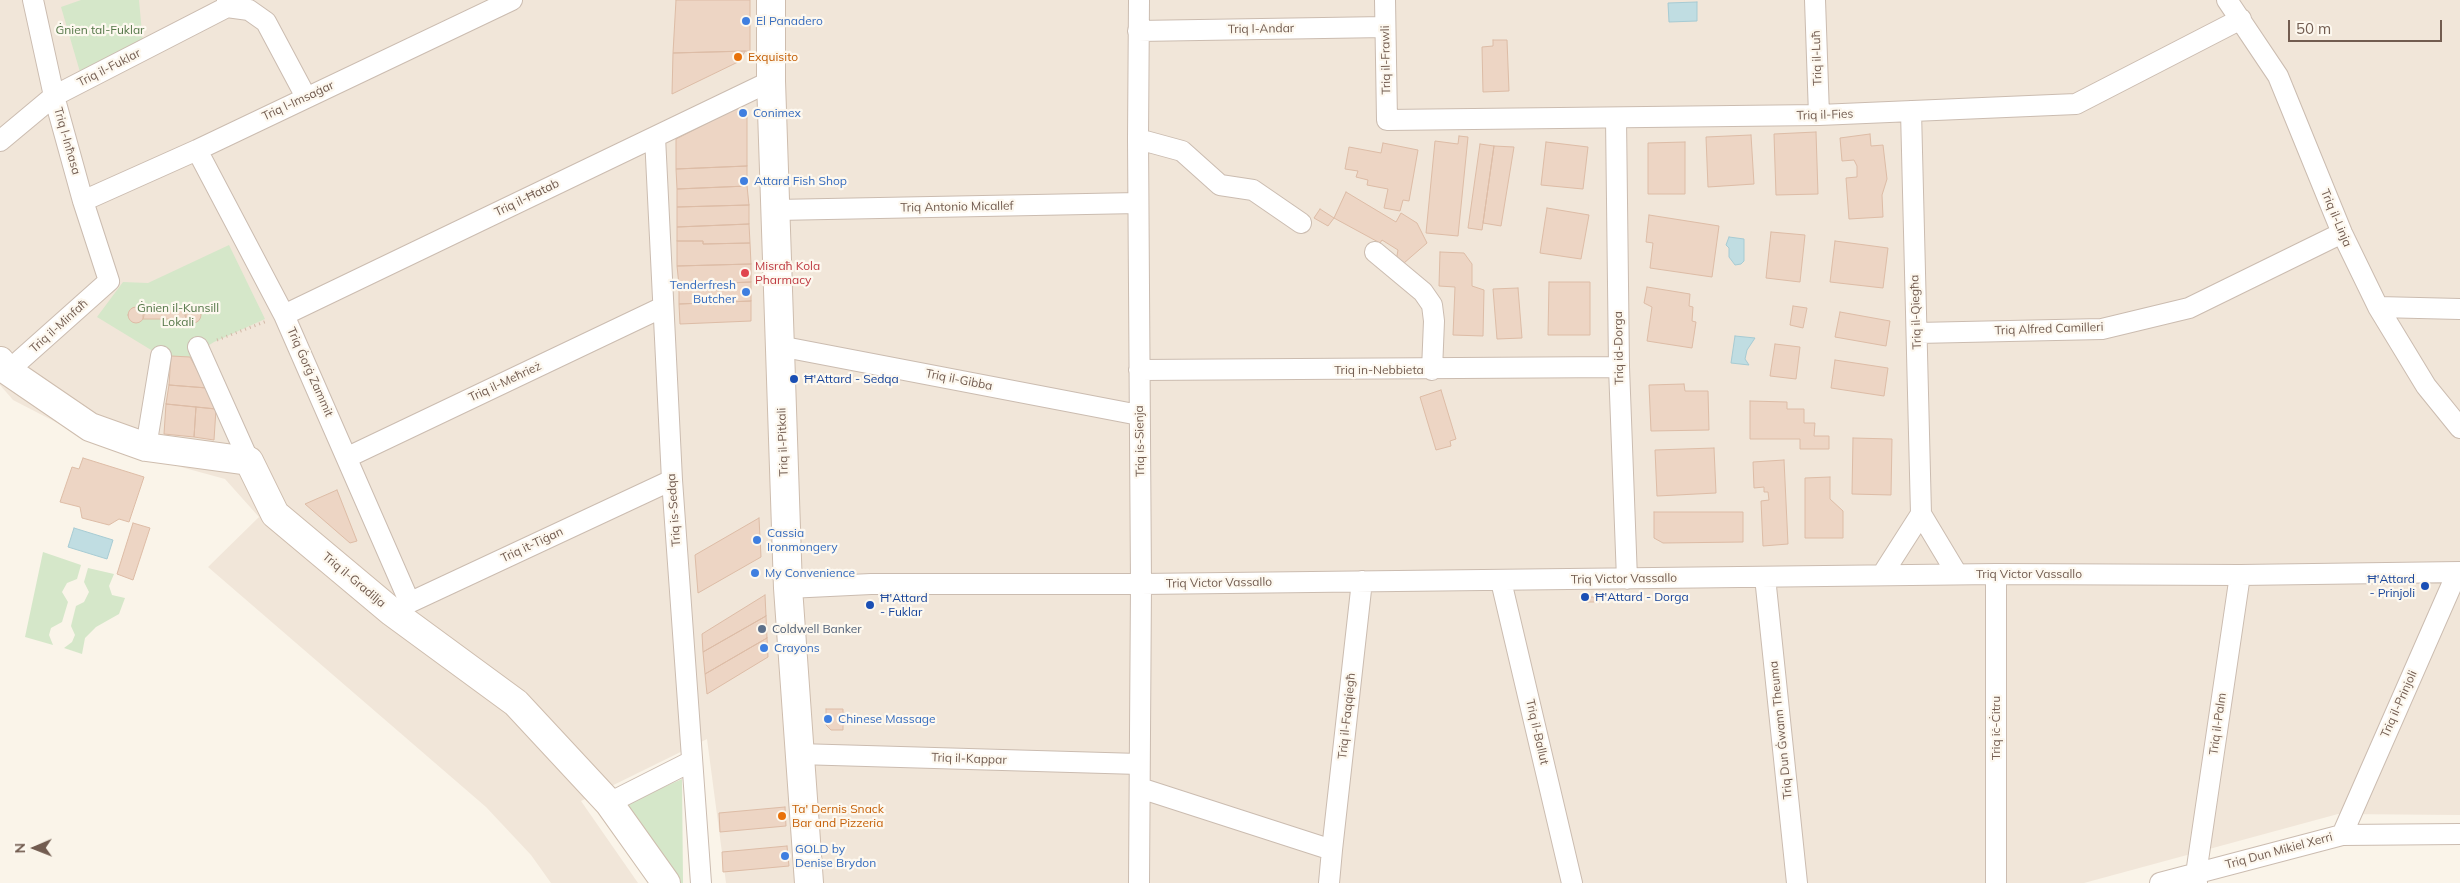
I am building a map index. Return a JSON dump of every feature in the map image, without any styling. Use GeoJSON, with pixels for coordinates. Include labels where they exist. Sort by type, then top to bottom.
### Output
{"type":"FeatureCollection","features":[{"type":"Feature","properties":{"kind":"street","name":"Triq l-Inħasa"},"geometry":{"type":"LineString","coordinates":[[33,0],[54,96],[109,281]]}},
{"type":"Feature","properties":{"kind":"street","name":"Triq l-Imsaġar"},"geometry":{"type":"LineString","coordinates":[[84,201],[197,150],[512,0]]}},
{"type":"Feature","properties":{"kind":"street","name":"Triq il-Pitkali"},"geometry":{"type":"LineString","coordinates":[[771,0],[771,81],[788,588],[798,754],[809,883]]}},
{"type":"Feature","properties":{"kind":"street","name":"Triq is-Sienja"},"geometry":{"type":"LineString","coordinates":[[1139,0],[1138,203],[1141,584],[1139,883]]}},
{"type":"Feature","properties":{"kind":"street","name":"Triq il-Frawli"},"geometry":{"type":"LineString","coordinates":[[1385,0],[1387,120]]}},
{"type":"Feature","properties":{"kind":"street","name":"Triq il-Luħ"},"geometry":{"type":"LineString","coordinates":[[1815,0],[1819,116]]}},
{"type":"Feature","properties":{"kind":"street","name":"Triq il-Linja"},"geometry":{"type":"LineString","coordinates":[[2227,0],[2278,76],[2342,233],[2378,307],[2426,386],[2460,428]]}},
{"type":"Feature","properties":{"kind":"street","name":"Triq il-Fuklar"},"geometry":{"type":"LineString","coordinates":[[0,141],[54,96],[227,3]]}},
{"type":"Feature","properties":{"kind":"street"},"geometry":{"type":"LineString","coordinates":[[227,3],[249,10],[266,22],[306,97]]}},
{"type":"Feature","properties":{"kind":"street","name":"Triq il-Fies"},"geometry":{"type":"LineString","coordinates":[[1387,120],[1819,116],[1910,110],[2076,104],[2241,19]]}},
{"type":"Feature","properties":{"kind":"street","name":"Triq l-Andar"},"geometry":{"type":"LineString","coordinates":[[1138,32],[1385,27]]}},
{"type":"Feature","properties":{"kind":"street","name":"Triq il-Ħatab"},"geometry":{"type":"LineString","coordinates":[[284,315],[771,81]]}},
{"type":"Feature","properties":{"kind":"street","name":"Triq il-Qiegħa"},"geometry":{"type":"LineString","coordinates":[[1910,110],[1921,514]]}},
{"type":"Feature","properties":{"kind":"street","name":"Triq id-Dorga"},"geometry":{"type":"LineString","coordinates":[[1616,118],[1620,367],[1627,579]]}},
{"type":"Feature","properties":{"kind":"street","name":"Triq is-Sedqa"},"geometry":{"type":"LineString","coordinates":[[655,137],[672,480],[701,883]]}},
{"type":"Feature","properties":{"kind":"street"},"geometry":{"type":"LineString","coordinates":[[1138,139],[1182,151],[1220,185],[1253,190],[1301,223]]}},
{"type":"Feature","properties":{"kind":"street","name":"Triq Ġorġ Zammit"},"geometry":{"type":"LineString","coordinates":[[197,150],[284,315],[348,457],[401,607]]}},
{"type":"Feature","properties":{"kind":"street","name":"Triq Antonio Micallef"},"geometry":{"type":"LineString","coordinates":[[776,210],[1138,203]]}},
{"type":"Feature","properties":{"kind":"street","name":"Triq Alfred Camilleri"},"geometry":{"type":"LineString","coordinates":[[1917,333],[2102,329],[2112,327],[2190,308],[2342,233]]}},
{"type":"Feature","properties":{"kind":"street"},"geometry":{"type":"LineString","coordinates":[[1375,252],[1419,288],[1432,305],[1434,320],[1432,370]]}},
{"type":"Feature","properties":{"kind":"street","name":"Triq il-Minfaħ"},"geometry":{"type":"LineString","coordinates":[[4,366],[109,281]]}},
{"type":"Feature","properties":{"kind":"street","name":"Triq il-Meħrież"},"geometry":{"type":"LineString","coordinates":[[348,457],[663,307]]}},
{"type":"Feature","properties":{"kind":"street"},"geometry":{"type":"LineString","coordinates":[[2378,307],[2460,309]]}},
{"type":"Feature","properties":{"kind":"street","name":"Triq il-Gibba"},"geometry":{"type":"LineString","coordinates":[[779,346],[1140,415]]}},
{"type":"Feature","properties":{"kind":"street"},"geometry":{"type":"LineString","coordinates":[[198,347],[250,462]]}},
{"type":"Feature","properties":{"kind":"street"},"geometry":{"type":"LineString","coordinates":[[146,447],[161,356]]}},
{"type":"Feature","properties":{"kind":"street"},"geometry":{"type":"LineString","coordinates":[[4,366],[90,427],[146,447],[250,462]]}},
{"type":"Feature","properties":{"kind":"street","name":"Triq in-Nebbieta"},"geometry":{"type":"LineString","coordinates":[[1139,370],[1432,370],[1620,367]]}},
{"type":"Feature","properties":{"kind":"street","name":"Triq il-Gradilja"},"geometry":{"type":"LineString","coordinates":[[250,462],[275,514],[401,607],[516,703],[608,803],[666,883]]}},
{"type":"Feature","properties":{"kind":"street","name":"Triq it-Tiġan"},"geometry":{"type":"LineString","coordinates":[[401,607],[672,480]]}},
{"type":"Feature","properties":{"kind":"street"},"geometry":{"type":"LineString","coordinates":[[1882,575],[1921,514],[1958,574]]}},
{"type":"Feature","properties":{"kind":"street","name":"Triq Victor Vassallo"},"geometry":{"type":"LineString","coordinates":[[788,588],[871,584],[1501,581],[1958,574],[2240,575],[2458,573]]}},
{"type":"Feature","properties":{"kind":"street","name":"Triq il-Prinjoli"},"geometry":{"type":"LineString","coordinates":[[2342,834],[2458,573]]}},
{"type":"Feature","properties":{"kind":"street","name":"Triq iċ-Ċitru"},"geometry":{"type":"LineString","coordinates":[[1996,574],[1996,883]]}},
{"type":"Feature","properties":{"kind":"street","name":"Triq il-Palm"},"geometry":{"type":"LineString","coordinates":[[2197,878],[2240,575]]}},
{"type":"Feature","properties":{"kind":"street","name":"Triq Dun Ġwann Theuma"},"geometry":{"type":"LineString","coordinates":[[1765,577],[1797,883]]}},
{"type":"Feature","properties":{"kind":"street","name":"Triq il-Faqqiegħ"},"geometry":{"type":"LineString","coordinates":[[1329,883],[1362,581]]}},
{"type":"Feature","properties":{"kind":"street","name":"Triq il-Ballut"},"geometry":{"type":"LineString","coordinates":[[1501,581],[1572,883]]}},
{"type":"Feature","properties":{"kind":"street","name":"Triq il-Kappar"},"geometry":{"type":"LineString","coordinates":[[798,754],[1139,764]]}},
{"type":"Feature","properties":{"kind":"street"},"geometry":{"type":"LineString","coordinates":[[608,803],[692,761]]}},
{"type":"Feature","properties":{"kind":"street"},"geometry":{"type":"LineString","coordinates":[[1140,788],[1332,850]]}},
{"type":"Feature","properties":{"kind":"street","name":"Triq Dun Mikiel Xerri"},"geometry":{"type":"LineString","coordinates":[[2160,883],[2197,878],[2342,834],[2460,834]]}},
{"type":"Feature","properties":{"kind":"path"},"geometry":{"type":"LineString","coordinates":[[198,347],[284,315]]}},
{"type":"Feature","properties":{"kind":"shaded area"},"geometry":{"type":"Polygon","coordinates":[[[0,0],[2460,0],[2460,815],[2338,814],[2084,883],[726,883],[707,739],[581,801],[638,883],[551,883],[531,855],[486,807],[208,567],[259,517],[225,479],[170,464],[73,431],[13,400],[0,385],[0,0]]]}},
{"type":"Feature","properties":{"kind":"green space","name":"Ġnien tal-Fuklar"},"geometry":{"type":"Polygon","coordinates":[[[81,0],[139,0],[143,44],[80,72],[61,7],[81,0]]]}},
{"type":"Feature","properties":{"kind":"green space","name":"Ġnien il-Kunsill Lokali"},"geometry":{"type":"Polygon","coordinates":[[[229,245],[265,319],[214,342],[190,357],[161,356],[97,317],[123,282],[148,283],[229,245]]]}},
{"type":"Feature","properties":{"kind":"green space"},"geometry":{"type":"Polygon","coordinates":[[[43,552],[81,565],[77,579],[67,583],[62,592],[68,602],[62,622],[51,628],[49,635],[53,645],[25,637],[43,552]]]}},
{"type":"Feature","properties":{"kind":"green space"},"geometry":{"type":"Polygon","coordinates":[[[88,568],[114,574],[109,586],[112,595],[125,598],[119,614],[96,627],[85,638],[82,654],[64,648],[72,642],[75,635],[71,626],[76,606],[84,602],[89,592],[84,582],[88,568]]]}},
{"type":"Feature","properties":{"kind":"green space"},"geometry":{"type":"Polygon","coordinates":[[[682,779],[683,883],[681,883],[625,804],[682,779]]]}},
{"type":"Feature","properties":{"kind":"water"},"geometry":{"type":"Polygon","coordinates":[[[1697,2],[1697,21],[1669,22],[1668,3],[1697,2]]]}},
{"type":"Feature","properties":{"kind":"water"},"geometry":{"type":"Polygon","coordinates":[[[1729,237],[1744,239],[1744,261],[1741,264],[1735,265],[1729,257],[1729,248],[1726,245],[1729,237]]]}},
{"type":"Feature","properties":{"kind":"water"},"geometry":{"type":"Polygon","coordinates":[[[1735,336],[1755,338],[1747,350],[1745,359],[1749,365],[1731,363],[1735,336]]]}},
{"type":"Feature","properties":{"kind":"water"},"geometry":{"type":"Polygon","coordinates":[[[74,528],[113,540],[107,559],[68,547],[74,528]]]}},
{"type":"Feature","properties":{"kind":"building"},"geometry":{"type":"Polygon","coordinates":[[[676,0],[750,0],[750,51],[673,53],[676,0]]]}},
{"type":"Feature","properties":{"kind":"building"},"geometry":{"type":"Polygon","coordinates":[[[1493,40],[1507,40],[1509,91],[1483,92],[1482,47],[1493,46],[1493,40]]]}},
{"type":"Feature","properties":{"kind":"building"},"geometry":{"type":"Polygon","coordinates":[[[745,51],[740,61],[672,94],[673,53],[745,51]]]}},
{"type":"Feature","properties":{"kind":"building"},"geometry":{"type":"Polygon","coordinates":[[[741,106],[747,112],[747,166],[676,169],[676,139],[741,106]]]}},
{"type":"Feature","properties":{"kind":"building"},"geometry":{"type":"Polygon","coordinates":[[[1816,132],[1818,194],[1776,195],[1774,134],[1816,132]]]}},
{"type":"Feature","properties":{"kind":"building"},"geometry":{"type":"Polygon","coordinates":[[[1870,134],[1871,146],[1883,145],[1887,179],[1882,195],[1883,217],[1849,219],[1846,178],[1857,177],[1857,166],[1854,160],[1842,161],[1840,138],[1870,134]]]}},
{"type":"Feature","properties":{"kind":"building"},"geometry":{"type":"Polygon","coordinates":[[[1751,135],[1754,184],[1708,187],[1706,137],[1751,135]]]}},
{"type":"Feature","properties":{"kind":"building"},"geometry":{"type":"Polygon","coordinates":[[[1459,136],[1468,137],[1458,236],[1426,233],[1435,141],[1458,144],[1459,136]]]}},
{"type":"Feature","properties":{"kind":"building"},"geometry":{"type":"Polygon","coordinates":[[[1546,142],[1588,147],[1583,189],[1541,185],[1546,142]]]}},
{"type":"Feature","properties":{"kind":"building"},"geometry":{"type":"Polygon","coordinates":[[[1685,142],[1685,194],[1648,194],[1648,143],[1685,142]]]}},
{"type":"Feature","properties":{"kind":"building"},"geometry":{"type":"Polygon","coordinates":[[[1383,143],[1418,150],[1409,201],[1403,200],[1400,211],[1384,208],[1388,189],[1367,185],[1368,180],[1356,177],[1358,171],[1345,169],[1349,147],[1381,153],[1383,143]]]}},
{"type":"Feature","properties":{"kind":"building"},"geometry":{"type":"Polygon","coordinates":[[[1480,144],[1494,146],[1482,230],[1468,228],[1480,144]]]}},
{"type":"Feature","properties":{"kind":"building"},"geometry":{"type":"Polygon","coordinates":[[[1494,146],[1514,147],[1501,226],[1483,223],[1494,146]]]}},
{"type":"Feature","properties":{"kind":"building"},"geometry":{"type":"Polygon","coordinates":[[[747,166],[747,186],[677,189],[676,169],[747,166]]]}},
{"type":"Feature","properties":{"kind":"building"},"geometry":{"type":"Polygon","coordinates":[[[747,186],[749,205],[677,207],[677,189],[747,186]]]}},
{"type":"Feature","properties":{"kind":"building"},"geometry":{"type":"Polygon","coordinates":[[[1346,192],[1396,222],[1401,213],[1417,223],[1427,243],[1404,263],[1396,261],[1398,250],[1382,240],[1380,243],[1334,218],[1346,192]]]}},
{"type":"Feature","properties":{"kind":"building"},"geometry":{"type":"Polygon","coordinates":[[[749,205],[749,224],[677,227],[677,207],[749,205]]]}},
{"type":"Feature","properties":{"kind":"building"},"geometry":{"type":"Polygon","coordinates":[[[1547,208],[1589,215],[1581,259],[1540,253],[1547,208]]]}},
{"type":"Feature","properties":{"kind":"building"},"geometry":{"type":"Polygon","coordinates":[[[1320,209],[1334,218],[1328,226],[1314,218],[1320,209]]]}},
{"type":"Feature","properties":{"kind":"building"},"geometry":{"type":"Polygon","coordinates":[[[1649,215],[1719,226],[1712,277],[1650,268],[1653,243],[1646,242],[1649,215]]]}},
{"type":"Feature","properties":{"kind":"building"},"geometry":{"type":"Polygon","coordinates":[[[749,224],[750,243],[703,244],[703,241],[677,241],[677,227],[749,224]]]}},
{"type":"Feature","properties":{"kind":"building"},"geometry":{"type":"Polygon","coordinates":[[[1771,232],[1805,235],[1800,282],[1766,278],[1771,232]]]}},
{"type":"Feature","properties":{"kind":"building"},"geometry":{"type":"Polygon","coordinates":[[[677,241],[703,241],[703,244],[750,243],[751,264],[677,266],[677,241]]]}},
{"type":"Feature","properties":{"kind":"building"},"geometry":{"type":"Polygon","coordinates":[[[1835,241],[1888,248],[1883,288],[1830,282],[1835,241]]]}},
{"type":"Feature","properties":{"kind":"building"},"geometry":{"type":"Polygon","coordinates":[[[1440,252],[1464,253],[1472,264],[1472,286],[1484,290],[1483,336],[1453,335],[1455,287],[1439,286],[1440,252]]]}},
{"type":"Feature","properties":{"kind":"building"},"geometry":{"type":"Polygon","coordinates":[[[751,264],[751,282],[679,285],[677,266],[751,264]]]}},
{"type":"Feature","properties":{"kind":"building"},"geometry":{"type":"Polygon","coordinates":[[[751,282],[751,301],[679,304],[679,285],[751,282]]]}},
{"type":"Feature","properties":{"kind":"building"},"geometry":{"type":"Polygon","coordinates":[[[1549,282],[1590,282],[1590,335],[1548,335],[1549,282]]]}},
{"type":"Feature","properties":{"kind":"building"},"geometry":{"type":"Polygon","coordinates":[[[1647,287],[1690,294],[1689,306],[1693,307],[1692,321],[1696,322],[1692,348],[1647,341],[1652,307],[1644,303],[1647,287]]]}},
{"type":"Feature","properties":{"kind":"building"},"geometry":{"type":"Polygon","coordinates":[[[1518,288],[1522,338],[1497,339],[1493,289],[1518,288]]]}},
{"type":"Feature","properties":{"kind":"building"},"geometry":{"type":"Polygon","coordinates":[[[751,301],[751,321],[680,324],[679,304],[751,301]]]}},
{"type":"Feature","properties":{"kind":"building"},"geometry":{"type":"Polygon","coordinates":[[[1793,306],[1807,308],[1803,328],[1790,325],[1793,306]]]}},
{"type":"Feature","properties":{"kind":"building"},"geometry":{"type":"Polygon","coordinates":[[[136,307],[144,315],[136,323],[128,315],[136,307]]]}},
{"type":"Feature","properties":{"kind":"building"},"geometry":{"type":"Polygon","coordinates":[[[193,307],[201,315],[193,323],[185,315],[193,307]]]}},
{"type":"Feature","properties":{"kind":"building"},"geometry":{"type":"Polygon","coordinates":[[[143,311],[186,311],[186,319],[143,319],[143,311]]]}},
{"type":"Feature","properties":{"kind":"building"},"geometry":{"type":"Polygon","coordinates":[[[1840,312],[1890,321],[1886,346],[1835,337],[1840,312]]]}},
{"type":"Feature","properties":{"kind":"building"},"geometry":{"type":"Polygon","coordinates":[[[1775,344],[1800,347],[1796,379],[1770,376],[1775,344]]]}},
{"type":"Feature","properties":{"kind":"building"},"geometry":{"type":"Polygon","coordinates":[[[171,356],[190,357],[207,388],[169,385],[171,356]]]}},
{"type":"Feature","properties":{"kind":"building"},"geometry":{"type":"Polygon","coordinates":[[[1835,360],[1888,368],[1884,396],[1831,388],[1835,360]]]}},
{"type":"Feature","properties":{"kind":"building"},"geometry":{"type":"Polygon","coordinates":[[[1684,384],[1685,391],[1708,391],[1709,430],[1651,431],[1649,385],[1684,384]]]}},
{"type":"Feature","properties":{"kind":"building"},"geometry":{"type":"Polygon","coordinates":[[[169,385],[207,388],[216,409],[166,404],[169,385]]]}},
{"type":"Feature","properties":{"kind":"building"},"geometry":{"type":"Polygon","coordinates":[[[1441,390],[1456,439],[1450,441],[1451,446],[1436,450],[1420,397],[1441,390]]]}},
{"type":"Feature","properties":{"kind":"building"},"geometry":{"type":"Polygon","coordinates":[[[1750,401],[1787,402],[1787,409],[1804,409],[1804,423],[1815,423],[1814,436],[1829,436],[1829,449],[1800,449],[1800,439],[1750,439],[1750,401]]]}},
{"type":"Feature","properties":{"kind":"building"},"geometry":{"type":"Polygon","coordinates":[[[166,404],[196,407],[194,437],[164,434],[166,404]]]}},
{"type":"Feature","properties":{"kind":"building"},"geometry":{"type":"Polygon","coordinates":[[[196,407],[216,409],[214,440],[194,437],[196,407]]]}},
{"type":"Feature","properties":{"kind":"building"},"geometry":{"type":"Polygon","coordinates":[[[1853,438],[1892,439],[1891,495],[1852,494],[1853,438]]]}},
{"type":"Feature","properties":{"kind":"building"},"geometry":{"type":"Polygon","coordinates":[[[1714,448],[1716,493],[1657,496],[1655,450],[1714,448]]]}},
{"type":"Feature","properties":{"kind":"building"},"geometry":{"type":"Polygon","coordinates":[[[83,458],[144,477],[129,522],[119,519],[109,525],[82,518],[80,507],[60,502],[72,467],[79,469],[83,458]]]}},
{"type":"Feature","properties":{"kind":"building"},"geometry":{"type":"Polygon","coordinates":[[[1784,460],[1788,544],[1763,546],[1761,501],[1769,500],[1768,492],[1764,492],[1764,487],[1754,488],[1753,462],[1784,460]]]}},
{"type":"Feature","properties":{"kind":"building"},"geometry":{"type":"Polygon","coordinates":[[[1830,477],[1830,499],[1843,511],[1843,538],[1805,538],[1805,478],[1830,477]]]}},
{"type":"Feature","properties":{"kind":"building"},"geometry":{"type":"Polygon","coordinates":[[[337,490],[357,541],[350,543],[305,504],[337,490]]]}},
{"type":"Feature","properties":{"kind":"building"},"geometry":{"type":"Polygon","coordinates":[[[1654,512],[1743,512],[1743,542],[1663,543],[1654,538],[1654,512]]]}},
{"type":"Feature","properties":{"kind":"building"},"geometry":{"type":"Polygon","coordinates":[[[759,518],[761,557],[698,593],[695,555],[759,518]]]}},
{"type":"Feature","properties":{"kind":"building"},"geometry":{"type":"Polygon","coordinates":[[[133,523],[150,528],[133,580],[117,574],[133,523]]]}},
{"type":"Feature","properties":{"kind":"building"},"geometry":{"type":"Polygon","coordinates":[[[765,595],[766,616],[703,652],[702,634],[765,595]]]}},
{"type":"Feature","properties":{"kind":"building"},"geometry":{"type":"Polygon","coordinates":[[[1583,597],[1595,597],[1595,602],[1583,602],[1583,597]]]}},
{"type":"Feature","properties":{"kind":"building"},"geometry":{"type":"Polygon","coordinates":[[[766,616],[767,638],[705,674],[703,652],[766,616]]]}},
{"type":"Feature","properties":{"kind":"building"},"geometry":{"type":"Polygon","coordinates":[[[767,638],[768,657],[707,694],[705,674],[767,638]]]}},
{"type":"Feature","properties":{"kind":"building"},"geometry":{"type":"Polygon","coordinates":[[[826,709],[843,709],[843,730],[831,730],[826,725],[826,709]]]}},
{"type":"Feature","properties":{"kind":"building"},"geometry":{"type":"Polygon","coordinates":[[[785,807],[786,826],[720,832],[719,813],[785,807]]]}},
{"type":"Feature","properties":{"kind":"building"},"geometry":{"type":"Polygon","coordinates":[[[787,846],[789,866],[723,872],[722,852],[787,846]]]}},
{"type":"Feature","properties":{"kind":"place","name":"El Panadero"},"geometry":{"type":"Point","coordinates":[746,21]}},
{"type":"Feature","properties":{"kind":"place","name":"Exquisito"},"geometry":{"type":"Point","coordinates":[738,57]}},
{"type":"Feature","properties":{"kind":"place","name":"Conimex"},"geometry":{"type":"Point","coordinates":[743,113]}},
{"type":"Feature","properties":{"kind":"place","name":"Attard Fish Shop"},"geometry":{"type":"Point","coordinates":[744,181]}},
{"type":"Feature","properties":{"kind":"place","name":"Misraħ Kola Pharmacy"},"geometry":{"type":"Point","coordinates":[745,273]}},
{"type":"Feature","properties":{"kind":"place","name":"Tenderfresh Butcher"},"geometry":{"type":"Point","coordinates":[746,292]}},
{"type":"Feature","properties":{"kind":"place","name":"Ħ'Attard - Sedqa"},"geometry":{"type":"Point","coordinates":[794,379]}},
{"type":"Feature","properties":{"kind":"place","name":"Cassia Ironmongery"},"geometry":{"type":"Point","coordinates":[757,540]}},
{"type":"Feature","properties":{"kind":"place","name":"My Convenience"},"geometry":{"type":"Point","coordinates":[755,573]}},
{"type":"Feature","properties":{"kind":"place","name":"Ħ'Attard - Prinjoli"},"geometry":{"type":"Point","coordinates":[2425,586]}},
{"type":"Feature","properties":{"kind":"place","name":"Ħ'Attard - Dorga"},"geometry":{"type":"Point","coordinates":[1585,597]}},
{"type":"Feature","properties":{"kind":"place","name":"Ħ'Attard - Fuklar"},"geometry":{"type":"Point","coordinates":[870,605]}},
{"type":"Feature","properties":{"kind":"place","name":"Coldwell Banker"},"geometry":{"type":"Point","coordinates":[762,629]}},
{"type":"Feature","properties":{"kind":"place","name":"Crayons"},"geometry":{"type":"Point","coordinates":[764,648]}},
{"type":"Feature","properties":{"kind":"place","name":"Chinese Massage"},"geometry":{"type":"Point","coordinates":[828,719]}},
{"type":"Feature","properties":{"kind":"place","name":"Ta' Dernis Snack Bar and Pizzeria"},"geometry":{"type":"Point","coordinates":[782,816]}},
{"type":"Feature","properties":{"kind":"place","name":"GOLD by Denise Brydon"},"geometry":{"type":"Point","coordinates":[785,856]}}]}
